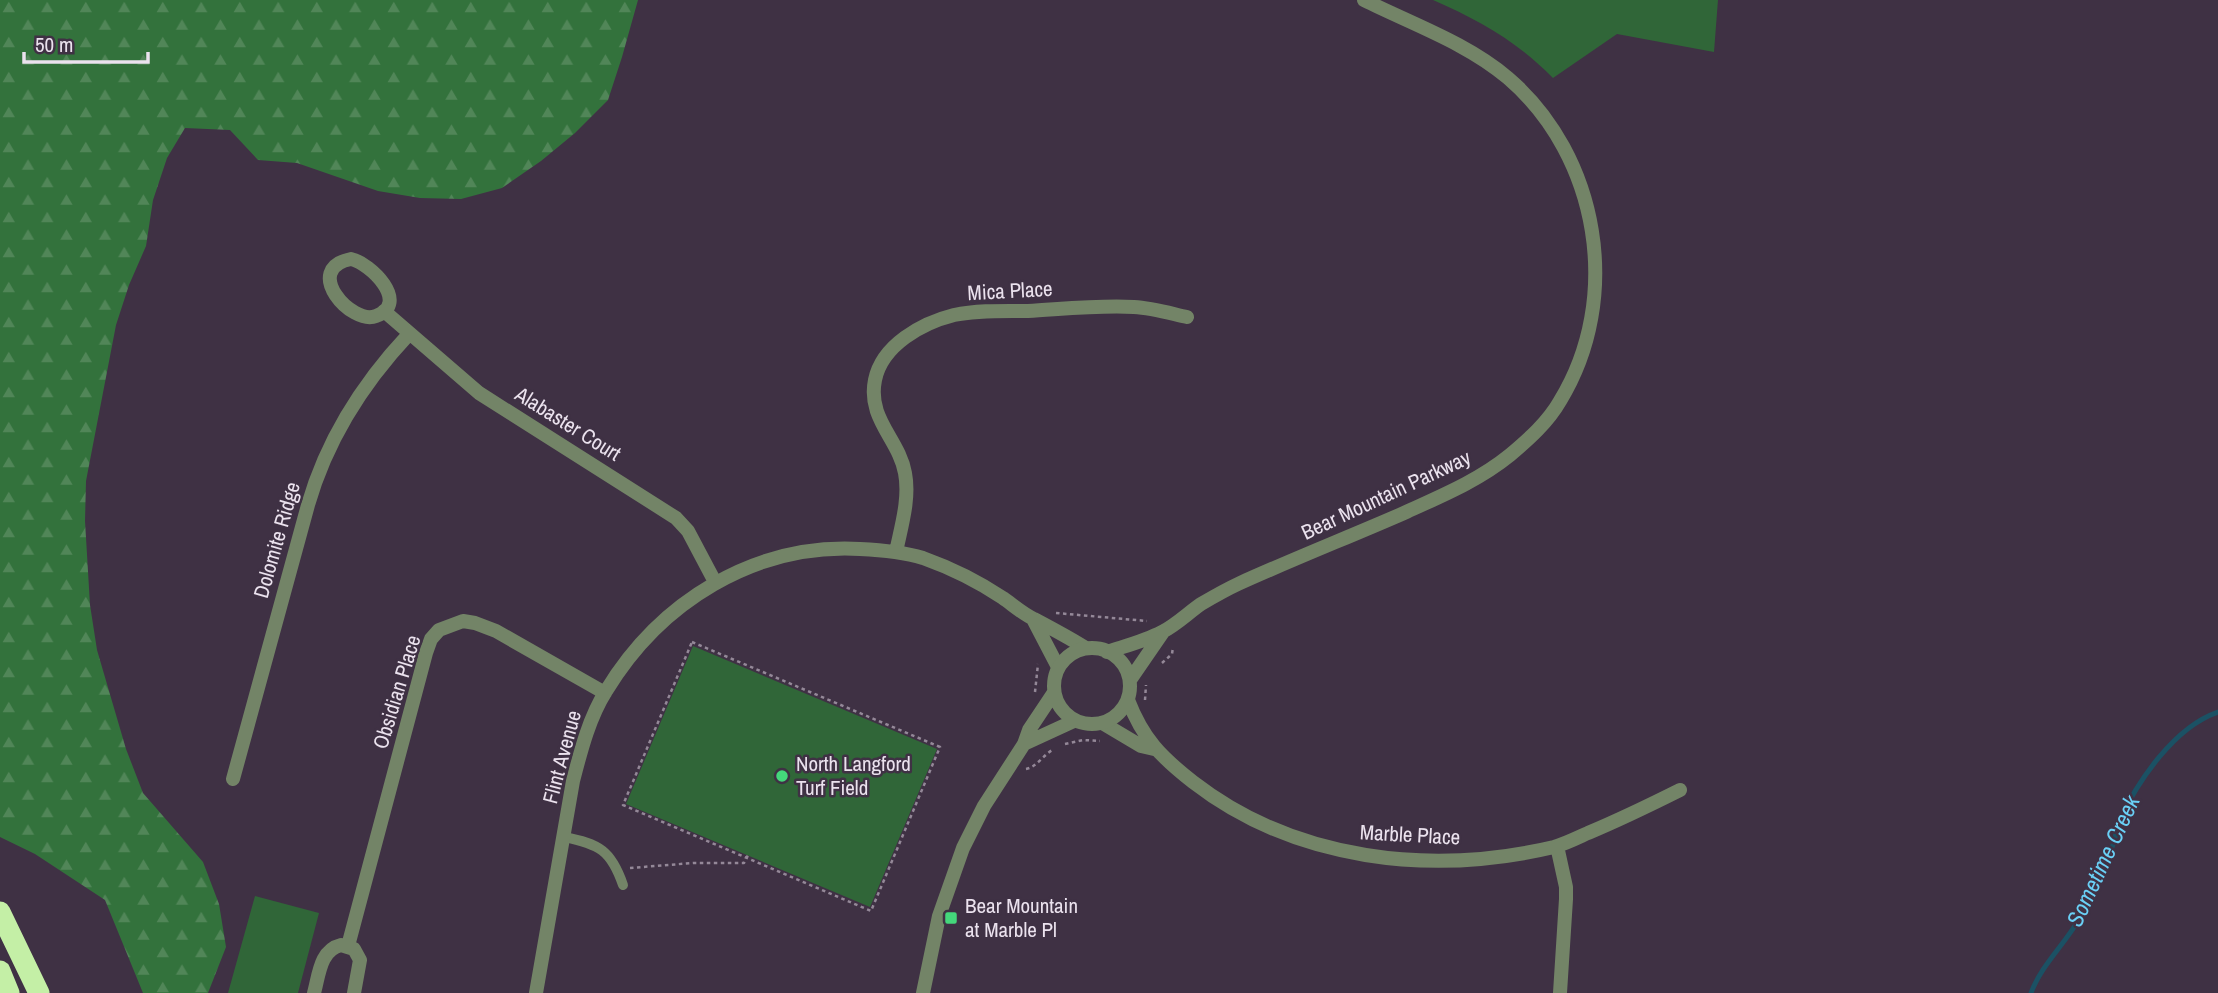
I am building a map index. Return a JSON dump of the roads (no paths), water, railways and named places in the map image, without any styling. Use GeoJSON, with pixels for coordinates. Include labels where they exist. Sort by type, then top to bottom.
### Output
{"type":"FeatureCollection","features":[{"type":"Feature","properties":{"kind":"highway"},"geometry":{"type":"LineString","coordinates":[[0,912],[39,993]]}},
{"type":"Feature","properties":{"kind":"highway"},"geometry":{"type":"LineString","coordinates":[[0,971],[9,993]]}},
{"type":"Feature","properties":{"kind":"street","name":"Bear Mountain Parkway"},"geometry":{"type":"LineString","coordinates":[[1107,652],[1163,632],[1202,604],[1239,584],[1438,498],[1481,476],[1509,455],[1544,422],[1560,402],[1575,374],[1586,345],[1594,309],[1595,246],[1589,212],[1565,149],[1548,122],[1515,85],[1486,61],[1364,0]]}},
{"type":"Feature","properties":{"kind":"street"},"geometry":{"type":"LineString","coordinates":[[351,259],[360,261],[384,283],[389,292],[389,302],[384,311],[375,317],[365,318],[356,314],[332,292],[330,274],[335,266],[351,259]]}},
{"type":"Feature","properties":{"kind":"street","name":"Mica Place"},"geometry":{"type":"LineString","coordinates":[[896,552],[906,500],[906,477],[899,454],[879,421],[874,400],[875,378],[885,358],[899,342],[934,322],[972,312],[1132,307],[1187,317]]}},
{"type":"Feature","properties":{"kind":"street","name":"Alabaster Court"},"geometry":{"type":"LineString","coordinates":[[384,311],[480,393],[676,518],[688,531],[715,582]]}},
{"type":"Feature","properties":{"kind":"street","name":"Dolomite Ridge"},"geometry":{"type":"LineString","coordinates":[[233,779],[322,461],[350,407],[370,377],[409,334]]}},
{"type":"Feature","properties":{"kind":"street","name":"Flint Avenue"},"geometry":{"type":"LineString","coordinates":[[536,993],[581,750],[605,693],[651,630],[671,612],[715,582],[754,565],[802,552],[850,548],[896,552],[921,558],[979,584],[1084,648]]}},
{"type":"Feature","properties":{"kind":"street","name":"Flint Avenue"},"geometry":{"type":"LineString","coordinates":[[1033,619],[1058,667]]}},
{"type":"Feature","properties":{"kind":"street","name":"Obsidian Place"},"geometry":{"type":"LineString","coordinates":[[348,946],[426,653],[431,639],[439,630],[463,621],[487,627],[605,693]]}},
{"type":"Feature","properties":{"kind":"street","name":"Bear Mountain Parkway"},"geometry":{"type":"LineString","coordinates":[[1130,680],[1163,632]]}},
{"type":"Feature","properties":{"kind":"street"},"geometry":{"type":"LineString","coordinates":[[923,993],[939,916],[963,848],[984,806],[1053,695],[1058,667],[1070,654],[1084,648],[1107,652],[1117,657],[1130,680],[1128,700],[1113,717],[1104,724],[1074,721],[1024,744]]}},
{"type":"Feature","properties":{"kind":"street"},"geometry":{"type":"LineString","coordinates":[[1053,695],[1074,721]]}},
{"type":"Feature","properties":{"kind":"street","name":"Marble Place"},"geometry":{"type":"LineString","coordinates":[[1128,700],[1154,749],[1210,795],[1290,835],[1346,852],[1399,860],[1440,862],[1484,859],[1557,846],[1680,790]]}},
{"type":"Feature","properties":{"kind":"street","name":"Marble Place"},"geometry":{"type":"LineString","coordinates":[[1104,724],[1141,746],[1154,749]]}},
{"type":"Feature","properties":{"kind":"street"},"geometry":{"type":"LineString","coordinates":[[1557,846],[1566,887],[1560,993]]}},
{"type":"Feature","properties":{"kind":"street"},"geometry":{"type":"LineString","coordinates":[[314,993],[324,956],[335,947],[348,946],[358,954],[360,960],[354,993]]}},
{"type":"Feature","properties":{"kind":"lane"},"geometry":{"type":"LineString","coordinates":[[564,837],[589,842],[601,848],[618,869],[623,885]]}},
{"type":"Feature","properties":{"kind":"waterway","name":"Sometime Creek"},"geometry":{"type":"LineString","coordinates":[[2031,993],[2040,974],[2072,930],[2088,902],[2114,842],[2119,821],[2136,789],[2172,743],[2202,719],[2218,712]]}},
{"type":"Feature","properties":{"kind":"place","name":"North Langford Turf Field"},"geometry":{"type":"Point","coordinates":[782,776]}},
{"type":"Feature","properties":{"kind":"place","name":"Bear Mountain at Marble Pl"},"geometry":{"type":"Point","coordinates":[951,918]}}]}
